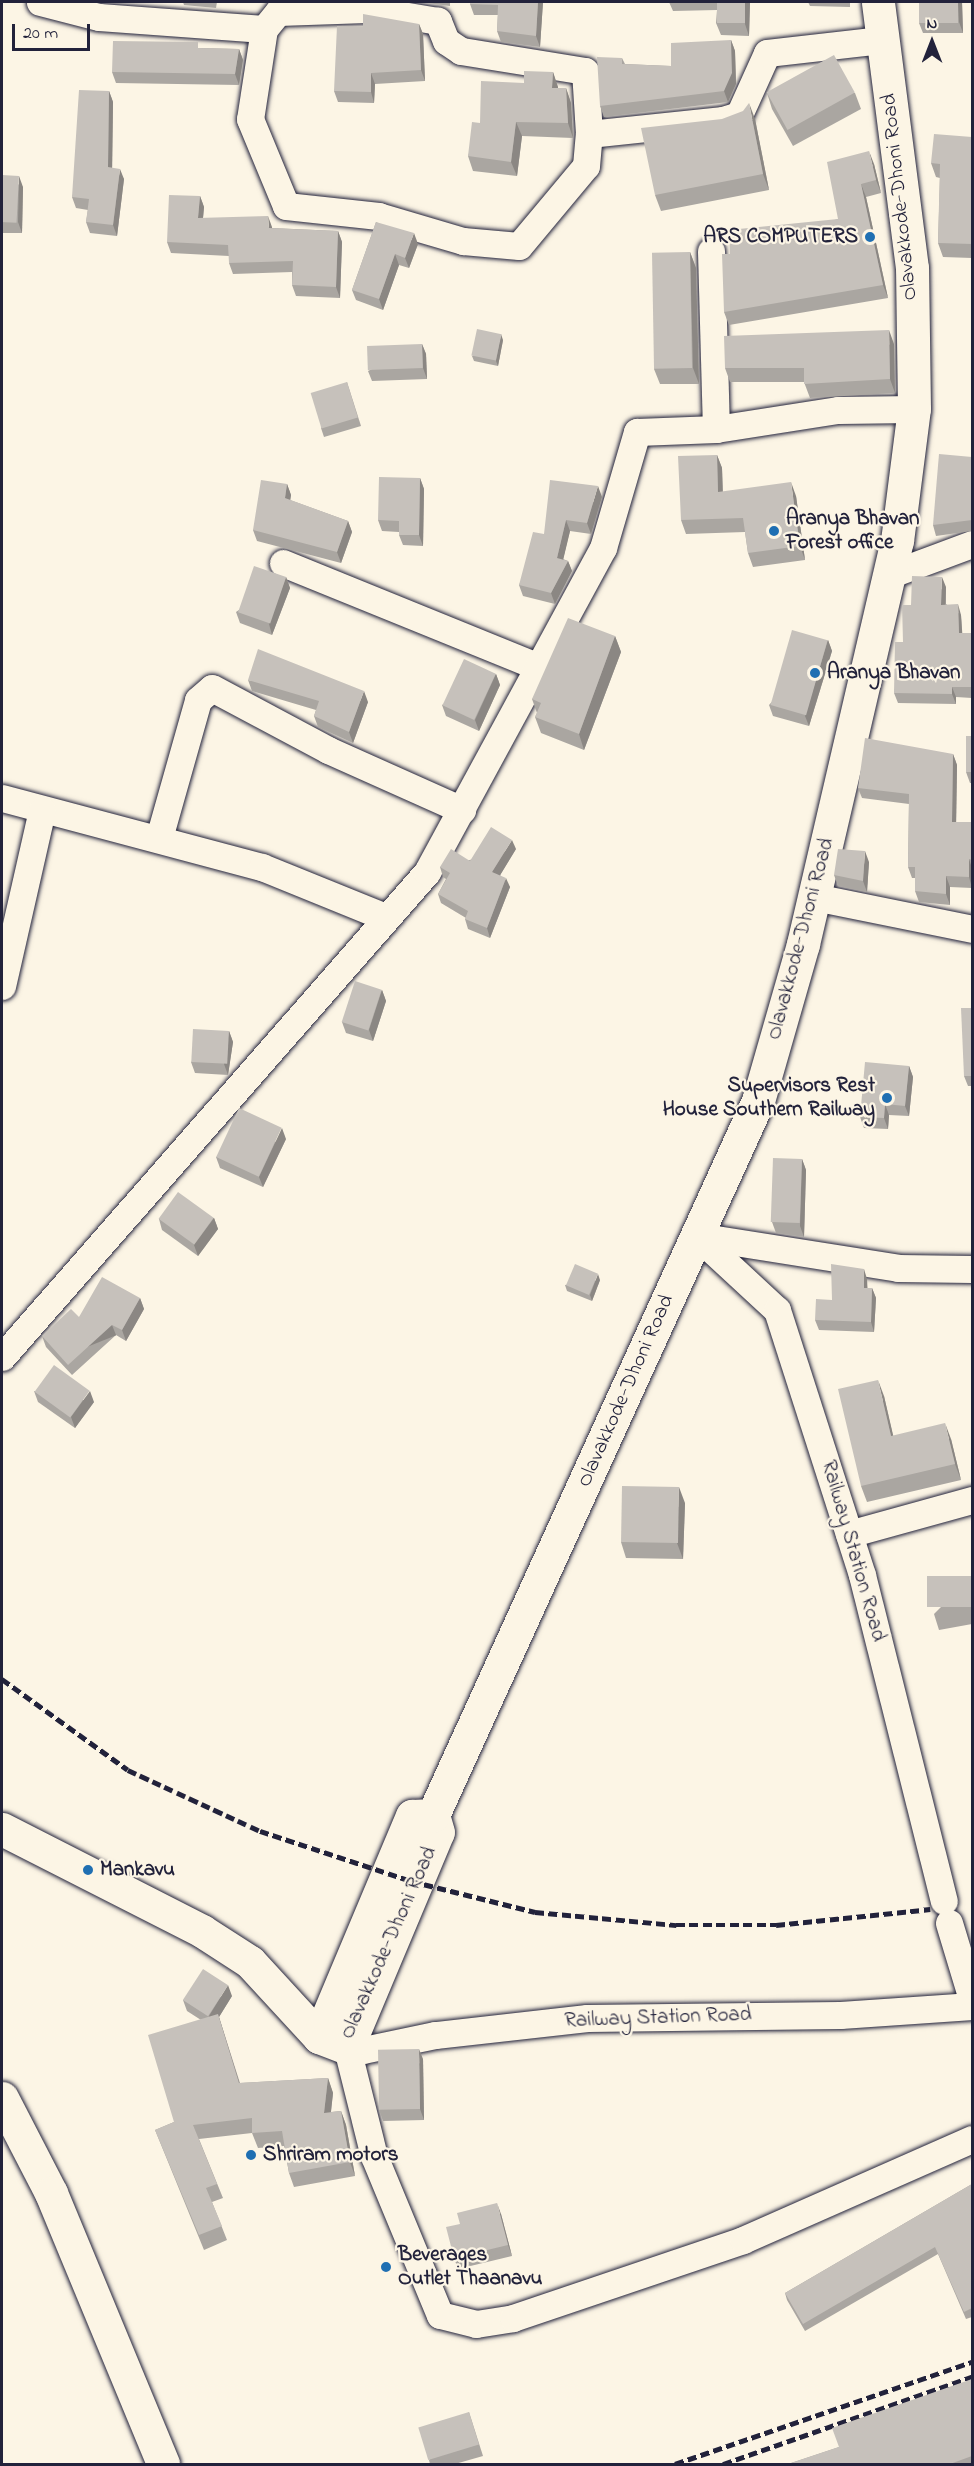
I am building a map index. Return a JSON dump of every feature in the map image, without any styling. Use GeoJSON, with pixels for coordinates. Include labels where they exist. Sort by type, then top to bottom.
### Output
{"type":"FeatureCollection","features":[{"type":"Feature","properties":{"kind":"main road","name":"Olavakkode-Dhoni Road"},"geometry":{"type":"LineString","coordinates":[[2,1829],[88,1870],[250,1962],[333,2042],[438,1832],[433,1815],[758,1101],[814,897],[889,575],[914,409],[912,268],[878,2]]}},
{"type":"Feature","properties":{"kind":"main road"},"geometry":{"type":"LineString","coordinates":[[2,2098],[51,2193],[164,2464]]}},
{"type":"Feature","properties":{"kind":"street"},"geometry":{"type":"LineString","coordinates":[[40,2],[264,29]]}},
{"type":"Feature","properties":{"kind":"street"},"geometry":{"type":"LineString","coordinates":[[366,9],[438,21],[446,41],[461,51],[585,71],[589,134],[586,166],[519,246],[463,241],[378,216],[286,206],[250,119],[264,29],[278,12],[366,9]]}},
{"type":"Feature","properties":{"kind":"street"},"geometry":{"type":"LineString","coordinates":[[589,134],[723,120],[739,115],[767,53],[882,40]]}},
{"type":"Feature","properties":{"kind":"street"},"geometry":{"type":"LineString","coordinates":[[711,251],[716,429]]}},
{"type":"Feature","properties":{"kind":"street"},"geometry":{"type":"LineString","coordinates":[[2,1357],[385,917],[427,872],[603,548],[637,432],[716,429],[838,410],[914,409]]}},
{"type":"Feature","properties":{"kind":"street"},"geometry":{"type":"LineString","coordinates":[[889,575],[972,544]]}},
{"type":"Feature","properties":{"kind":"street"},"geometry":{"type":"LineString","coordinates":[[283,563],[537,666]]}},
{"type":"Feature","properties":{"kind":"street"},"geometry":{"type":"LineString","coordinates":[[159,838],[198,700],[212,688],[328,750],[462,810]]}},
{"type":"Feature","properties":{"kind":"street"},"geometry":{"type":"LineString","coordinates":[[2,798],[262,867],[385,917]]}},
{"type":"Feature","properties":{"kind":"street"},"geometry":{"type":"LineString","coordinates":[[2,986],[42,810]]}},
{"type":"Feature","properties":{"kind":"street"},"geometry":{"type":"LineString","coordinates":[[814,897],[972,929]]}},
{"type":"Feature","properties":{"kind":"street"},"geometry":{"type":"LineString","coordinates":[[697,1236],[898,1268],[972,1269]]}},
{"type":"Feature","properties":{"kind":"street","name":"Railway Station Road"},"geometry":{"type":"LineString","coordinates":[[697,1236],[777,1310],[849,1534],[946,1912],[972,1999]]}},
{"type":"Feature","properties":{"kind":"street"},"geometry":{"type":"LineString","coordinates":[[849,1534],[972,1500]]}},
{"type":"Feature","properties":{"kind":"street","name":"Railway Station Road"},"geometry":{"type":"LineString","coordinates":[[333,2042],[363,2050],[435,2035],[587,2018],[840,2015],[972,2006]]}},
{"type":"Feature","properties":{"kind":"street"},"geometry":{"type":"LineString","coordinates":[[333,2042],[375,2156],[440,2315],[476,2324],[513,2318],[743,2240],[972,2139]]}},
{"type":"Feature","properties":{"kind":"building"},"geometry":{"type":"Polygon","coordinates":[[[470,2],[538,2],[536,36],[497,31],[498,5],[470,4],[470,2]]]}},
{"type":"Feature","properties":{"kind":"building"},"geometry":{"type":"Polygon","coordinates":[[[717,2],[745,2],[745,23],[717,23],[717,2]]]}},
{"type":"Feature","properties":{"kind":"building"},"geometry":{"type":"Polygon","coordinates":[[[919,2],[958,2],[958,23],[919,23],[919,2]]]}},
{"type":"Feature","properties":{"kind":"building"},"geometry":{"type":"Polygon","coordinates":[[[363,14],[419,24],[421,70],[371,73],[371,92],[334,91],[337,26],[363,27],[363,14]]]}},
{"type":"Feature","properties":{"kind":"building"},"geometry":{"type":"Polygon","coordinates":[[[731,40],[732,73],[724,91],[600,106],[597,57],[622,58],[622,64],[671,66],[671,43],[731,40]]]}},
{"type":"Feature","properties":{"kind":"building"},"geometry":{"type":"Polygon","coordinates":[[[113,41],[198,42],[198,48],[239,49],[235,74],[112,72],[113,41]]]}},
{"type":"Feature","properties":{"kind":"building"},"geometry":{"type":"Polygon","coordinates":[[[834,55],[855,93],[788,130],[767,92],[834,55]]]}},
{"type":"Feature","properties":{"kind":"building"},"geometry":{"type":"Polygon","coordinates":[[[524,71],[553,72],[552,88],[566,88],[568,123],[516,122],[511,162],[468,156],[472,122],[480,123],[481,81],[524,83],[524,71]]]}},
{"type":"Feature","properties":{"kind":"building"},"geometry":{"type":"Polygon","coordinates":[[[79,90],[109,91],[108,167],[120,169],[113,225],[86,222],[89,199],[72,197],[79,90]]]}},
{"type":"Feature","properties":{"kind":"building"},"geometry":{"type":"Polygon","coordinates":[[[749,103],[763,174],[655,195],[641,128],[722,119],[743,111],[749,103]]]}},
{"type":"Feature","properties":{"kind":"building"},"geometry":{"type":"Polygon","coordinates":[[[934,134],[972,137],[972,244],[938,243],[940,164],[931,163],[934,134]]]}},
{"type":"Feature","properties":{"kind":"building"},"geometry":{"type":"Polygon","coordinates":[[[869,151],[876,180],[861,184],[883,285],[724,312],[722,254],[730,254],[729,230],[838,219],[827,162],[869,151]]]}},
{"type":"Feature","properties":{"kind":"building"},"geometry":{"type":"Polygon","coordinates":[[[2,175],[19,176],[17,223],[2,222],[2,175]]]}},
{"type":"Feature","properties":{"kind":"building"},"geometry":{"type":"Polygon","coordinates":[[[169,195],[200,196],[198,218],[268,216],[269,228],[338,231],[336,287],[292,285],[293,261],[229,263],[228,245],[167,242],[169,195]]]}},
{"type":"Feature","properties":{"kind":"building"},"geometry":{"type":"Polygon","coordinates":[[[376,222],[414,233],[405,258],[395,254],[379,299],[352,290],[376,222]]]}},
{"type":"Feature","properties":{"kind":"building"},"geometry":{"type":"Polygon","coordinates":[[[690,252],[692,368],[654,369],[652,253],[690,252]]]}},
{"type":"Feature","properties":{"kind":"building"},"geometry":{"type":"Polygon","coordinates":[[[477,329],[501,334],[496,361],[471,355],[477,329]]]}},
{"type":"Feature","properties":{"kind":"building"},"geometry":{"type":"Polygon","coordinates":[[[889,330],[890,379],[804,384],[804,368],[725,368],[724,336],[889,330]]]}},
{"type":"Feature","properties":{"kind":"building"},"geometry":{"type":"Polygon","coordinates":[[[422,344],[423,368],[368,370],[367,346],[422,344]]]}},
{"type":"Feature","properties":{"kind":"building"},"geometry":{"type":"Polygon","coordinates":[[[347,382],[358,417],[321,428],[311,393],[347,382]]]}},
{"type":"Feature","properties":{"kind":"building"},"geometry":{"type":"Polygon","coordinates":[[[939,454],[972,457],[972,520],[933,525],[939,454]]]}},
{"type":"Feature","properties":{"kind":"building"},"geometry":{"type":"Polygon","coordinates":[[[717,455],[718,492],[791,482],[800,546],[748,553],[743,518],[681,520],[678,456],[717,455]]]}},
{"type":"Feature","properties":{"kind":"building"},"geometry":{"type":"Polygon","coordinates":[[[379,477],[420,478],[419,535],[399,535],[399,521],[378,520],[379,477]]]}},
{"type":"Feature","properties":{"kind":"building"},"geometry":{"type":"Polygon","coordinates":[[[261,480],[287,484],[285,498],[348,521],[337,552],[253,530],[261,480]]]}},
{"type":"Feature","properties":{"kind":"building"},"geometry":{"type":"Polygon","coordinates":[[[550,480],[598,486],[587,523],[566,520],[557,558],[568,561],[551,593],[519,585],[533,532],[544,534],[550,480]]]}},
{"type":"Feature","properties":{"kind":"building"},"geometry":{"type":"Polygon","coordinates":[[[254,566],[286,577],[270,623],[238,612],[254,566]]]}},
{"type":"Feature","properties":{"kind":"building"},"geometry":{"type":"Polygon","coordinates":[[[912,576],[942,577],[941,605],[958,604],[959,633],[972,633],[972,687],[952,687],[952,694],[894,693],[895,642],[903,642],[902,605],[911,605],[912,576]]]}},
{"type":"Feature","properties":{"kind":"building"},"geometry":{"type":"Polygon","coordinates":[[[568,618],[615,636],[579,734],[535,717],[541,703],[532,699],[568,618]]]}},
{"type":"Feature","properties":{"kind":"building"},"geometry":{"type":"Polygon","coordinates":[[[792,630],[828,640],[806,715],[771,705],[792,630]]]}},
{"type":"Feature","properties":{"kind":"building"},"geometry":{"type":"Polygon","coordinates":[[[258,649],[364,691],[349,732],[314,716],[319,701],[248,680],[258,649]]]}},
{"type":"Feature","properties":{"kind":"building"},"geometry":{"type":"Polygon","coordinates":[[[464,659],[496,674],[474,720],[442,705],[464,659]]]}},
{"type":"Feature","properties":{"kind":"building"},"geometry":{"type":"Polygon","coordinates":[[[966,736],[972,736],[972,772],[966,772],[966,736]]]}},
{"type":"Feature","properties":{"kind":"building"},"geometry":{"type":"Polygon","coordinates":[[[865,738],[953,754],[952,822],[972,822],[972,860],[969,859],[969,877],[946,876],[946,894],[915,891],[915,867],[908,867],[909,794],[858,788],[865,738]]]}},
{"type":"Feature","properties":{"kind":"building"},"geometry":{"type":"Polygon","coordinates":[[[491,827],[512,840],[492,872],[506,878],[487,928],[465,919],[468,911],[438,894],[450,873],[440,867],[451,849],[470,861],[491,827]]]}},
{"type":"Feature","properties":{"kind":"building"},"geometry":{"type":"Polygon","coordinates":[[[838,849],[865,851],[863,881],[834,875],[838,849]]]}},
{"type":"Feature","properties":{"kind":"building"},"geometry":{"type":"Polygon","coordinates":[[[355,981],[382,990],[368,1031],[342,1022],[355,981]]]}},
{"type":"Feature","properties":{"kind":"building"},"geometry":{"type":"Polygon","coordinates":[[[961,1008],[972,1008],[972,1076],[964,1076],[961,1008]]]}},
{"type":"Feature","properties":{"kind":"building"},"geometry":{"type":"Polygon","coordinates":[[[193,1029],[229,1031],[227,1064],[191,1062],[193,1029]]]}},
{"type":"Feature","properties":{"kind":"building"},"geometry":{"type":"Polygon","coordinates":[[[865,1062],[909,1066],[905,1106],[885,1104],[884,1118],[860,1117],[865,1062]]]}},
{"type":"Feature","properties":{"kind":"building"},"geometry":{"type":"Polygon","coordinates":[[[239,1108],[282,1128],[259,1177],[216,1157],[239,1108]]]}},
{"type":"Feature","properties":{"kind":"building"},"geometry":{"type":"Polygon","coordinates":[[[773,1158],[802,1159],[800,1223],[771,1222],[773,1158]]]}},
{"type":"Feature","properties":{"kind":"building"},"geometry":{"type":"Polygon","coordinates":[[[178,1192],[214,1218],[194,1245],[159,1219],[178,1192]]]}},
{"type":"Feature","properties":{"kind":"building"},"geometry":{"type":"Polygon","coordinates":[[[575,1264],[598,1274],[589,1295],[566,1285],[575,1264]]]}},
{"type":"Feature","properties":{"kind":"building"},"geometry":{"type":"Polygon","coordinates":[[[831,1264],[864,1269],[864,1288],[872,1288],[871,1322],[815,1320],[816,1299],[832,1300],[831,1264]]]}},
{"type":"Feature","properties":{"kind":"building"},"geometry":{"type":"Polygon","coordinates":[[[102,1277],[140,1298],[122,1330],[112,1325],[68,1365],[42,1336],[71,1309],[79,1317],[102,1277]]]}},
{"type":"Feature","properties":{"kind":"building"},"geometry":{"type":"Polygon","coordinates":[[[54,1365],[90,1391],[70,1418],[35,1392],[54,1365]]]}},
{"type":"Feature","properties":{"kind":"building"},"geometry":{"type":"Polygon","coordinates":[[[878,1380],[891,1436],[945,1423],[955,1464],[861,1486],[838,1389],[878,1380]]]}},
{"type":"Feature","properties":{"kind":"building"},"geometry":{"type":"Polygon","coordinates":[[[622,1486],[679,1487],[678,1543],[621,1542],[622,1486]]]}},
{"type":"Feature","properties":{"kind":"building"},"geometry":{"type":"Polygon","coordinates":[[[927,1576],[972,1576],[972,1607],[927,1607],[927,1576]]]}},
{"type":"Feature","properties":{"kind":"building"},"geometry":{"type":"Polygon","coordinates":[[[203,1969],[228,1985],[208,2016],[183,2000],[203,1969]]]}},
{"type":"Feature","properties":{"kind":"building"},"geometry":{"type":"Polygon","coordinates":[[[218,2014],[239,2083],[328,2078],[324,2113],[341,2111],[350,2162],[289,2173],[282,2131],[252,2133],[252,2118],[193,2125],[217,2184],[206,2188],[222,2226],[199,2235],[155,2130],[174,2122],[148,2035],[218,2014]]]}},
{"type":"Feature","properties":{"kind":"building"},"geometry":{"type":"Polygon","coordinates":[[[419,2049],[420,2109],[379,2110],[378,2050],[419,2049]]]}},
{"type":"Feature","properties":{"kind":"building"},"geometry":{"type":"Polygon","coordinates":[[[972,2184],[972,2308],[964,2312],[935,2247],[803,2324],[785,2293],[972,2184]]]}},
{"type":"Feature","properties":{"kind":"building"},"geometry":{"type":"Polygon","coordinates":[[[497,2203],[508,2245],[454,2258],[446,2227],[460,2224],[457,2213],[497,2203]]]}},
{"type":"Feature","properties":{"kind":"building"},"geometry":{"type":"Polygon","coordinates":[[[972,2379],[972,2456],[950,2464],[788,2464],[839,2447],[832,2428],[972,2379]]]}},
{"type":"Feature","properties":{"kind":"building"},"geometry":{"type":"Polygon","coordinates":[[[469,2412],[479,2445],[428,2460],[418,2427],[469,2412]]]}},
{"type":"Feature","properties":{"kind":"railway"},"geometry":{"type":"LineString","coordinates":[[2,1679],[128,1770],[260,1831],[411,1881],[535,1912],[676,1925],[776,1925],[930,1909]]}},
{"type":"Feature","properties":{"kind":"railway"},"geometry":{"type":"LineString","coordinates":[[675,2464],[972,2362]]}},
{"type":"Feature","properties":{"kind":"railway"},"geometry":{"type":"LineString","coordinates":[[723,2464],[972,2377]]}},
{"type":"Feature","properties":{"kind":"place","name":"ARS COMPUTERS"},"geometry":{"type":"Point","coordinates":[870,237]}},
{"type":"Feature","properties":{"kind":"place","name":"Aranya Bhavan Forest office"},"geometry":{"type":"Point","coordinates":[774,531]}},
{"type":"Feature","properties":{"kind":"place","name":"Aranya Bhavan"},"geometry":{"type":"Point","coordinates":[815,673]}},
{"type":"Feature","properties":{"kind":"place","name":"Supervisors Rest House Southern Railway"},"geometry":{"type":"Point","coordinates":[887,1098]}},
{"type":"Feature","properties":{"kind":"place","name":"Mankavu"},"geometry":{"type":"Point","coordinates":[88,1870]}},
{"type":"Feature","properties":{"kind":"place","name":"Shriram motors"},"geometry":{"type":"Point","coordinates":[251,2155]}},
{"type":"Feature","properties":{"kind":"place","name":"Beverages Outlet Thaanavu"},"geometry":{"type":"Point","coordinates":[386,2267]}}]}
